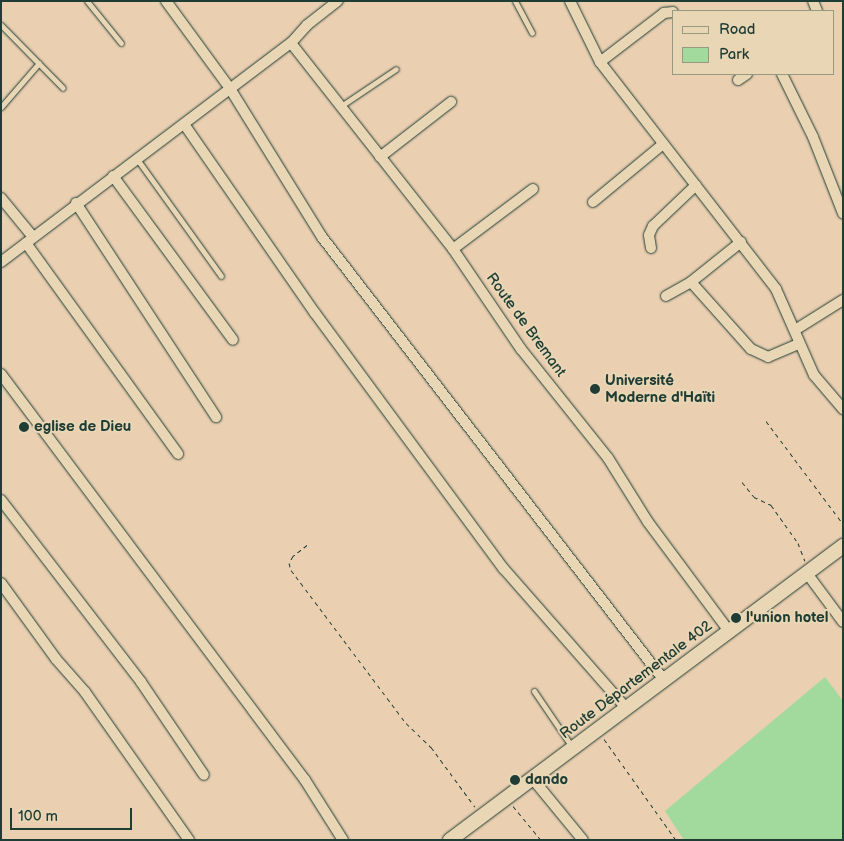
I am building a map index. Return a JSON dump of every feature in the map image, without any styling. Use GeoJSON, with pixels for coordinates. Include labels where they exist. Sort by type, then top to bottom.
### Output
{"type":"FeatureCollection","features":[{"type":"Feature","properties":{"kind":"main road","name":"Route Départementale 402"},"geometry":{"type":"LineString","coordinates":[[450,840],[843,546]]}},
{"type":"Feature","properties":{"kind":"street"},"geometry":{"type":"LineString","coordinates":[[166,1],[229,87],[322,237],[663,679]]}},
{"type":"Feature","properties":{"kind":"street"},"geometry":{"type":"LineString","coordinates":[[1,262],[76,203],[184,124],[229,87],[290,43],[307,26],[338,1]]}},
{"type":"Feature","properties":{"kind":"street"},"geometry":{"type":"LineString","coordinates":[[570,1],[600,62],[776,289],[795,330],[798,344],[814,375],[843,409]]}},
{"type":"Feature","properties":{"kind":"street"},"geometry":{"type":"LineString","coordinates":[[600,62],[664,12],[672,12]]}},
{"type":"Feature","properties":{"kind":"street","name":"Route de Bremant"},"geometry":{"type":"LineString","coordinates":[[290,43],[452,248],[522,349],[608,458],[658,537],[728,631]]}},
{"type":"Feature","properties":{"kind":"street"},"geometry":{"type":"LineString","coordinates":[[738,80],[746,75]]}},
{"type":"Feature","properties":{"kind":"street"},"geometry":{"type":"LineString","coordinates":[[782,75],[813,137],[843,213]]}},
{"type":"Feature","properties":{"kind":"street"},"geometry":{"type":"LineString","coordinates":[[380,157],[451,102]]}},
{"type":"Feature","properties":{"kind":"street"},"geometry":{"type":"LineString","coordinates":[[184,124],[315,313],[504,569],[626,708]]}},
{"type":"Feature","properties":{"kind":"street"},"geometry":{"type":"LineString","coordinates":[[593,202],[663,144]]}},
{"type":"Feature","properties":{"kind":"street"},"geometry":{"type":"LineString","coordinates":[[114,176],[233,340]]}},
{"type":"Feature","properties":{"kind":"street"},"geometry":{"type":"LineString","coordinates":[[651,248],[649,235],[653,226],[696,185]]}},
{"type":"Feature","properties":{"kind":"street"},"geometry":{"type":"LineString","coordinates":[[452,248],[533,189]]}},
{"type":"Feature","properties":{"kind":"street"},"geometry":{"type":"LineString","coordinates":[[1,198],[178,454]]}},
{"type":"Feature","properties":{"kind":"street"},"geometry":{"type":"LineString","coordinates":[[76,203],[216,417]]}},
{"type":"Feature","properties":{"kind":"street"},"geometry":{"type":"LineString","coordinates":[[666,296],[691,282],[741,242]]}},
{"type":"Feature","properties":{"kind":"street"},"geometry":{"type":"LineString","coordinates":[[691,282],[751,349],[768,357],[798,344]]}},
{"type":"Feature","properties":{"kind":"street"},"geometry":{"type":"LineString","coordinates":[[795,330],[843,300]]}},
{"type":"Feature","properties":{"kind":"street"},"geometry":{"type":"LineString","coordinates":[[1,374],[305,780],[343,840]]}},
{"type":"Feature","properties":{"kind":"street"},"geometry":{"type":"LineString","coordinates":[[1,500],[141,682],[204,775]]}},
{"type":"Feature","properties":{"kind":"street"},"geometry":{"type":"LineString","coordinates":[[808,571],[843,622]]}},
{"type":"Feature","properties":{"kind":"street"},"geometry":{"type":"LineString","coordinates":[[1,583],[56,659],[85,692],[189,840]]}},
{"type":"Feature","properties":{"kind":"street"},"geometry":{"type":"LineString","coordinates":[[532,778],[582,840]]}},
{"type":"Feature","properties":{"kind":"lane"},"geometry":{"type":"LineString","coordinates":[[88,1],[120,43]]}},
{"type":"Feature","properties":{"kind":"lane"},"geometry":{"type":"LineString","coordinates":[[515,1],[532,33]]}},
{"type":"Feature","properties":{"kind":"lane"},"geometry":{"type":"LineString","coordinates":[[1,25],[63,88]]}},
{"type":"Feature","properties":{"kind":"lane"},"geometry":{"type":"LineString","coordinates":[[1,107],[39,63]]}},
{"type":"Feature","properties":{"kind":"lane"},"geometry":{"type":"LineString","coordinates":[[340,106],[396,69]]}},
{"type":"Feature","properties":{"kind":"lane"},"geometry":{"type":"LineString","coordinates":[[137,159],[221,276]]}},
{"type":"Feature","properties":{"kind":"lane"},"geometry":{"type":"LineString","coordinates":[[534,691],[573,748]]}},
{"type":"Feature","properties":{"kind":"path"},"geometry":{"type":"LineString","coordinates":[[766,421],[843,524]]}},
{"type":"Feature","properties":{"kind":"path"},"geometry":{"type":"LineString","coordinates":[[742,482],[754,497],[771,505],[798,542],[808,571]]}},
{"type":"Feature","properties":{"kind":"path"},"geometry":{"type":"LineString","coordinates":[[307,545],[293,556],[289,563],[290,570],[406,722],[431,747],[482,816]]}},
{"type":"Feature","properties":{"kind":"path"},"geometry":{"type":"LineString","coordinates":[[597,730],[676,840]]}},
{"type":"Feature","properties":{"kind":"path"},"geometry":{"type":"LineString","coordinates":[[506,797],[541,840]]}},
{"type":"Feature","properties":{"kind":"green space"},"geometry":{"type":"Polygon","coordinates":[[[825,677],[843,701],[843,840],[684,840],[665,811],[825,677]]]}},
{"type":"Feature","properties":{"kind":"place","name":"Université Moderne d'Haïti"},"geometry":{"type":"Point","coordinates":[595,389]}},
{"type":"Feature","properties":{"kind":"place","name":"eglise de Dieu"},"geometry":{"type":"Point","coordinates":[24,427]}},
{"type":"Feature","properties":{"kind":"place","name":"l'union hotel"},"geometry":{"type":"Point","coordinates":[736,618]}},
{"type":"Feature","properties":{"kind":"place","name":"dando"},"geometry":{"type":"Point","coordinates":[515,780]}}]}
